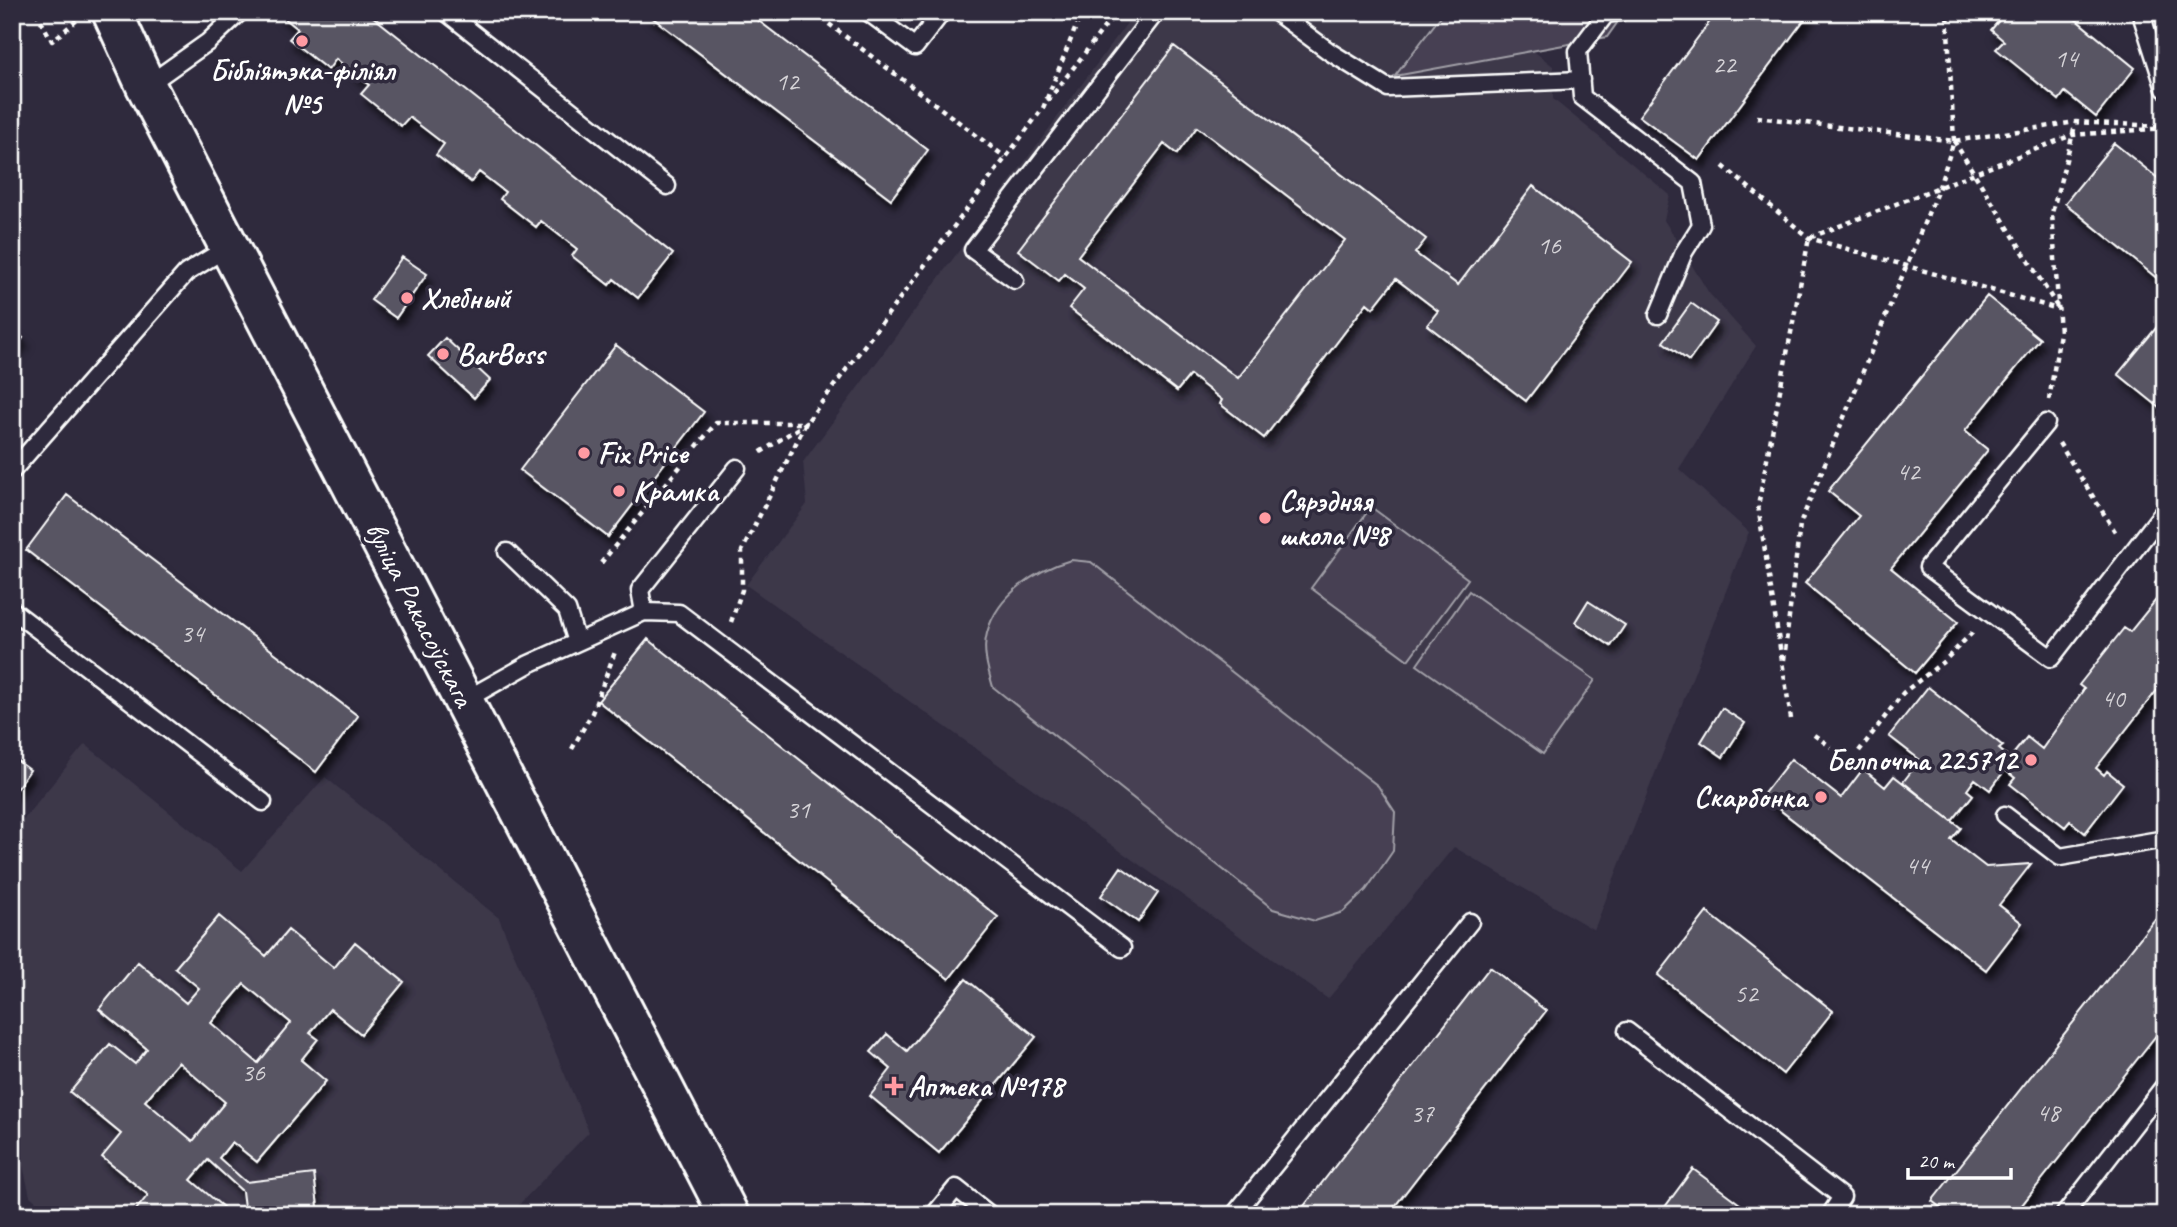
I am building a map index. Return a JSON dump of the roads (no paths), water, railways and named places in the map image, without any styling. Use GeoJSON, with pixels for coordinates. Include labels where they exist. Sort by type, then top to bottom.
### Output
{"type":"FeatureCollection","features":[{"type":"Feature","properties":{"kind":"main road","name":"вуліца Ракасоўскага"},"geometry":{"type":"LineString","coordinates":[[112,12],[146,86],[729,1215]]}},
{"type":"Feature","properties":{"kind":"lane"},"geometry":{"type":"LineString","coordinates":[[146,86],[208,42],[240,12]]}},
{"type":"Feature","properties":{"kind":"lane"},"geometry":{"type":"LineString","coordinates":[[446,12],[667,187]]}},
{"type":"Feature","properties":{"kind":"lane"},"geometry":{"type":"LineString","coordinates":[[868,12],[915,47],[942,12]]}},
{"type":"Feature","properties":{"kind":"lane"},"geometry":{"type":"LineString","coordinates":[[1015,280],[973,250],[1156,12]]}},
{"type":"Feature","properties":{"kind":"lane"},"geometry":{"type":"LineString","coordinates":[[1276,12],[1329,52],[1388,88],[1581,80]]}},
{"type":"Feature","properties":{"kind":"lane"},"geometry":{"type":"LineString","coordinates":[[1620,12],[1606,15],[1578,51],[1582,97],[1692,183],[1701,225],[1684,252],[1658,315]]}},
{"type":"Feature","properties":{"kind":"lane"},"geometry":{"type":"LineString","coordinates":[[2149,12],[2143,20],[2165,89]]}},
{"type":"Feature","properties":{"kind":"lane"},"geometry":{"type":"LineString","coordinates":[[12,471],[186,273],[230,246]]}},
{"type":"Feature","properties":{"kind":"lane"},"geometry":{"type":"LineString","coordinates":[[2046,422],[1928,567],[2051,658],[2165,510]]}},
{"type":"Feature","properties":{"kind":"lane"},"geometry":{"type":"LineString","coordinates":[[644,612],[640,590],[737,468]]}},
{"type":"Feature","properties":{"kind":"lane"},"geometry":{"type":"LineString","coordinates":[[507,552],[566,610],[577,642]]}},
{"type":"Feature","properties":{"kind":"lane"},"geometry":{"type":"LineString","coordinates":[[12,611],[263,802]]}},
{"type":"Feature","properties":{"kind":"lane"},"geometry":{"type":"LineString","coordinates":[[465,700],[529,664],[644,612],[679,613],[1122,948]]}},
{"type":"Feature","properties":{"kind":"lane"},"geometry":{"type":"LineString","coordinates":[[2005,815],[2060,857],[2165,839]]}},
{"type":"Feature","properties":{"kind":"lane"},"geometry":{"type":"LineString","coordinates":[[1234,1215],[1470,922]]}},
{"type":"Feature","properties":{"kind":"lane"},"geometry":{"type":"LineString","coordinates":[[1627,1031],[1842,1197],[1830,1215]]}},
{"type":"Feature","properties":{"kind":"lane"},"geometry":{"type":"LineString","coordinates":[[2064,1215],[2165,1085]]}},
{"type":"Feature","properties":{"kind":"lane"},"geometry":{"type":"LineString","coordinates":[[934,1215],[956,1188],[990,1215]]}},
{"type":"Feature","properties":{"kind":"place","name":"Бібліятэка-філіял №5"},"geometry":{"type":"Point","coordinates":[302,41]}},
{"type":"Feature","properties":{"kind":"place","name":"Хлебный"},"geometry":{"type":"Point","coordinates":[407,298]}},
{"type":"Feature","properties":{"kind":"place","name":"BarBoss"},"geometry":{"type":"Point","coordinates":[443,354]}},
{"type":"Feature","properties":{"kind":"place","name":"Fix Price"},"geometry":{"type":"Point","coordinates":[584,453]}},
{"type":"Feature","properties":{"kind":"place","name":"Крамка"},"geometry":{"type":"Point","coordinates":[619,491]}},
{"type":"Feature","properties":{"kind":"place","name":"Сярэдняя школа №8"},"geometry":{"type":"Point","coordinates":[1265,518]}},
{"type":"Feature","properties":{"kind":"place","name":"Белпочта 225712"},"geometry":{"type":"Point","coordinates":[2031,760]}},
{"type":"Feature","properties":{"kind":"place","name":"Скарбонка"},"geometry":{"type":"Point","coordinates":[1821,797]}},
{"type":"Feature","properties":{"kind":"place","name":"Аптека №178"},"geometry":{"type":"Point","coordinates":[894,1086]}}]}
